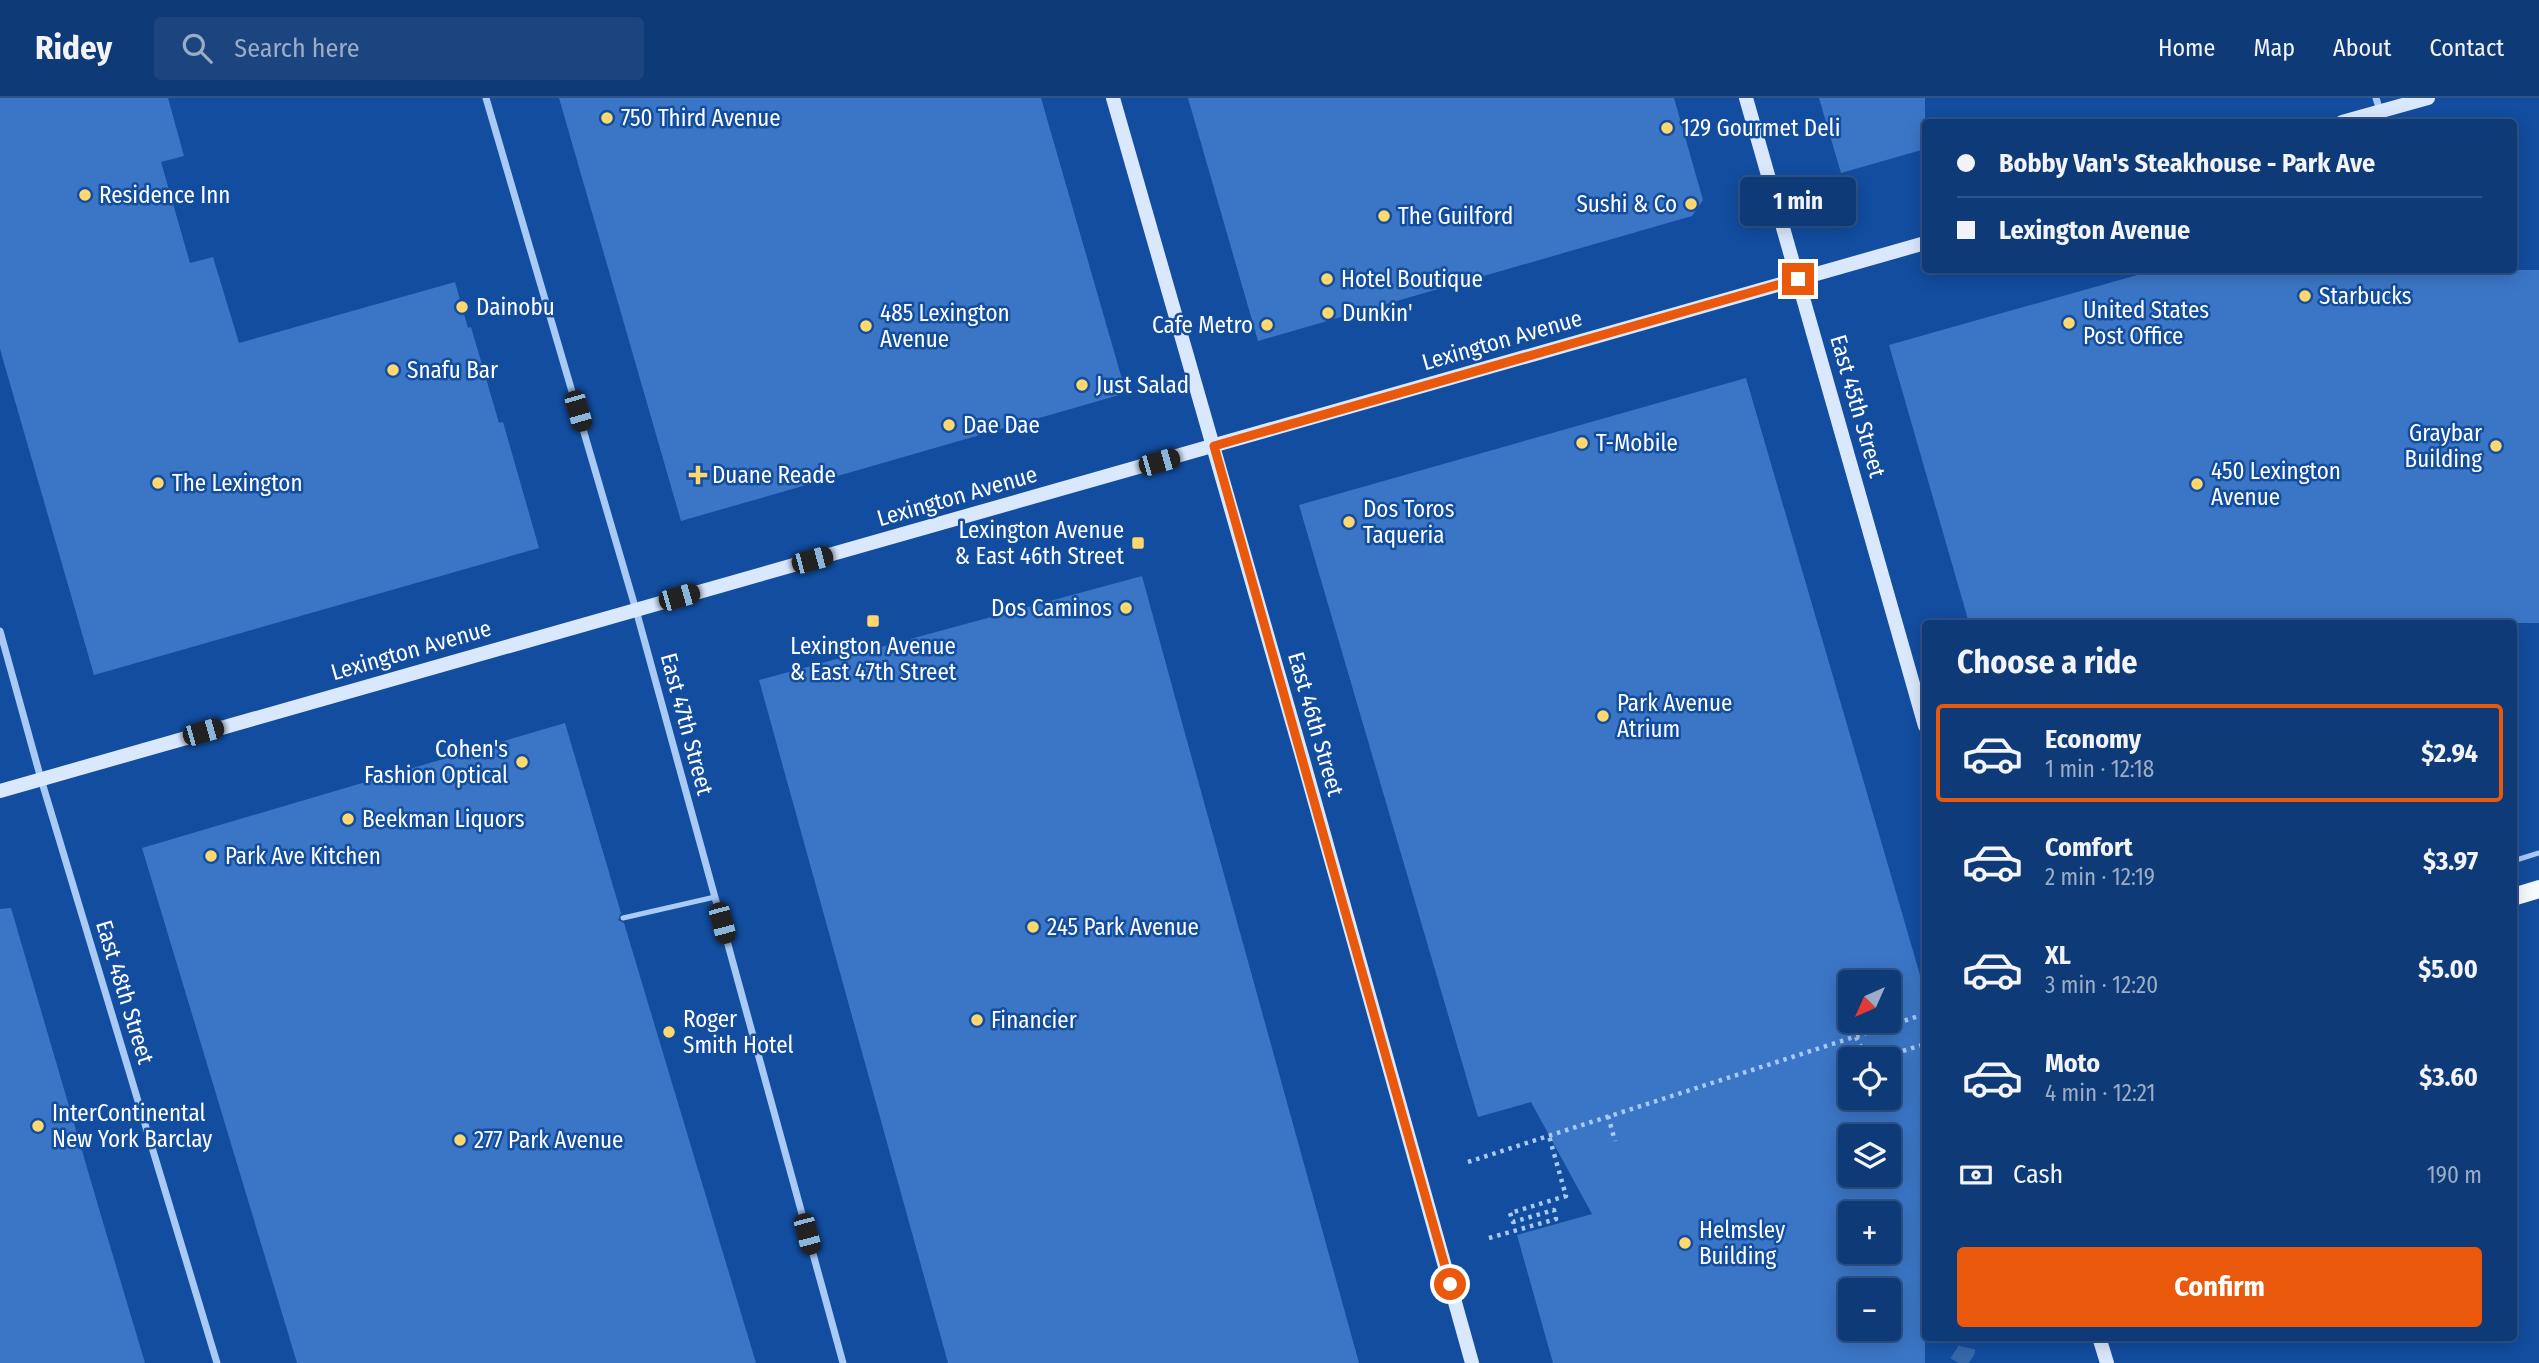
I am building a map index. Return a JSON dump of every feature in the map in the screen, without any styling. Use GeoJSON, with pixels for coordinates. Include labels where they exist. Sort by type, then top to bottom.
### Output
{"type":"FeatureCollection","features":[{"type":"Feature","properties":{"kind":"main road","name":"East 46th Street"},"geometry":{"type":"LineString","coordinates":[[1113,98],[1214,446],[1472,1363]]}},
{"type":"Feature","properties":{"kind":"main road","name":"East 45th Street"},"geometry":{"type":"LineString","coordinates":[[1745,98],[1922,715]]}},
{"type":"Feature","properties":{"kind":"main road"},"geometry":{"type":"LineString","coordinates":[[2348,119],[2378,105],[2428,98]]}},
{"type":"Feature","properties":{"kind":"main road","name":"Lexington Avenue"},"geometry":{"type":"LineString","coordinates":[[0,791],[1922,244]]}},
{"type":"Feature","properties":{"kind":"main road"},"geometry":{"type":"LineString","coordinates":[[2517,896],[2539,889]]}},
{"type":"Feature","properties":{"kind":"main road"},"geometry":{"type":"LineString","coordinates":[[2100,1341],[2107,1363]]}},
{"type":"Feature","properties":{"kind":"street","name":"East 47th Street"},"geometry":{"type":"LineString","coordinates":[[486,98],[636,610],[843,1363]]}},
{"type":"Feature","properties":{"kind":"street","name":"East 48th Street"},"geometry":{"type":"LineString","coordinates":[[0,631],[41,779],[217,1363]]}},
{"type":"Feature","properties":{"kind":"lane"},"geometry":{"type":"LineString","coordinates":[[2517,860],[2539,853]]}},
{"type":"Feature","properties":{"kind":"lane"},"geometry":{"type":"LineString","coordinates":[[623,918],[715,897]]}},
{"type":"Feature","properties":{"kind":"path"},"geometry":{"type":"LineString","coordinates":[[1468,1162],[1922,1015]]}},
{"type":"Feature","properties":{"kind":"path"},"geometry":{"type":"LineString","coordinates":[[1856,1037],[1865,1055],[1874,1058],[1922,1045]]}},
{"type":"Feature","properties":{"kind":"path"},"geometry":{"type":"LineString","coordinates":[[1608,1116],[1615,1141]]}},
{"type":"Feature","properties":{"kind":"path"},"geometry":{"type":"LineString","coordinates":[[1489,1238],[1556,1219],[1554,1210],[1513,1222],[1510,1213],[1566,1196],[1549,1136]]}},
{"type":"Feature","properties":{"kind":"building"},"geometry":{"type":"Polygon","coordinates":[[[0,98],[168,98],[184,156],[161,162],[190,263],[213,257],[239,343],[455,282],[499,423],[503,422],[539,548],[94,675],[0,349],[0,98]]]}},
{"type":"Feature","properties":{"kind":"building","name":"485 Lexington Avenue"},"geometry":{"type":"Polygon","coordinates":[[[559,98],[1041,98],[1126,393],[681,521],[559,98]]]}},
{"type":"Feature","properties":{"kind":"building"},"geometry":{"type":"Polygon","coordinates":[[[1188,98],[1674,98],[1703,200],[1692,216],[1258,341],[1188,98]]]}},
{"type":"Feature","properties":{"kind":"building"},"geometry":{"type":"Polygon","coordinates":[[[1819,98],[1925,98],[1922,150],[1841,173],[1819,98]]]}},
{"type":"Feature","properties":{"kind":"building","name":"450 Lexington Avenue"},"geometry":{"type":"Polygon","coordinates":[[[2517,270],[2539,270],[2539,623],[2517,623],[2517,620],[1968,620],[1889,345],[2144,273],[2517,273],[2517,270]]]}},
{"type":"Feature","properties":{"kind":"building","name":"Park Avenue Atrium"},"geometry":{"type":"Polygon","coordinates":[[[1746,378],[1922,982],[1922,1341],[1925,1341],[1925,1363],[1553,1363],[1517,1235],[1592,1214],[1531,1102],[1478,1117],[1299,505],[1746,378]]]}},
{"type":"Feature","properties":{"kind":"building","name":"245 Park Avenue"},"geometry":{"type":"Polygon","coordinates":[[[1142,576],[1359,1363],[948,1363],[759,680],[1142,576]]]}},
{"type":"Feature","properties":{"kind":"building","name":"277 Park Avenue"},"geometry":{"type":"Polygon","coordinates":[[[565,723],[621,913],[618,920],[624,923],[756,1363],[297,1363],[142,848],[565,723]]]}},
{"type":"Feature","properties":{"kind":"building","name":"InterContinental New York Barclay"},"geometry":{"type":"Polygon","coordinates":[[[11,908],[145,1363],[0,1363],[0,909],[11,908]]]}},
{"type":"Feature","properties":{"kind":"tunnel"},"geometry":{"type":"LineString","coordinates":[[1958,1363],[1966,1351],[1968,1341]]}},
{"type":"Feature","properties":{"kind":"place","name":"750 Third Avenue"},"geometry":{"type":"Point","coordinates":[607,118]}},
{"type":"Feature","properties":{"kind":"place","name":"129 Gourmet Deli"},"geometry":{"type":"Point","coordinates":[1667,128]}},
{"type":"Feature","properties":{"kind":"place","name":"Residence Inn"},"geometry":{"type":"Point","coordinates":[85,195]}},
{"type":"Feature","properties":{"kind":"place","name":"Sushi & Co"},"geometry":{"type":"Point","coordinates":[1691,204]}},
{"type":"Feature","properties":{"kind":"place","name":"The Guilford"},"geometry":{"type":"Point","coordinates":[1384,216]}},
{"type":"Feature","properties":{"kind":"place","name":"Hotel Boutique"},"geometry":{"type":"Point","coordinates":[1327,279]}},
{"type":"Feature","properties":{"kind":"place","name":"Starbucks"},"geometry":{"type":"Point","coordinates":[2305,296]}},
{"type":"Feature","properties":{"kind":"place","name":"Dainobu"},"geometry":{"type":"Point","coordinates":[462,307]}},
{"type":"Feature","properties":{"kind":"place","name":"Dunkin'"},"geometry":{"type":"Point","coordinates":[1328,313]}},
{"type":"Feature","properties":{"kind":"place","name":"United States Post Office"},"geometry":{"type":"Point","coordinates":[2069,323]}},
{"type":"Feature","properties":{"kind":"place","name":"Cafe Metro"},"geometry":{"type":"Point","coordinates":[1267,325]}},
{"type":"Feature","properties":{"kind":"place","name":"485 Lexington Avenue"},"geometry":{"type":"Point","coordinates":[866,326]}},
{"type":"Feature","properties":{"kind":"place","name":"Snafu Bar"},"geometry":{"type":"Point","coordinates":[393,370]}},
{"type":"Feature","properties":{"kind":"place","name":"Just Salad"},"geometry":{"type":"Point","coordinates":[1082,385]}},
{"type":"Feature","properties":{"kind":"place","name":"Dae Dae"},"geometry":{"type":"Point","coordinates":[949,425]}},
{"type":"Feature","properties":{"kind":"place","name":"T-Mobile"},"geometry":{"type":"Point","coordinates":[1582,443]}},
{"type":"Feature","properties":{"kind":"place","name":"Graybar Building"},"geometry":{"type":"Point","coordinates":[2496,446]}},
{"type":"Feature","properties":{"kind":"place","name":"Duane Reade"},"geometry":{"type":"Point","coordinates":[698,475]}},
{"type":"Feature","properties":{"kind":"place","name":"The Lexington"},"geometry":{"type":"Point","coordinates":[158,483]}},
{"type":"Feature","properties":{"kind":"place","name":"450 Lexington Avenue"},"geometry":{"type":"Point","coordinates":[2197,484]}},
{"type":"Feature","properties":{"kind":"place","name":"Dos Toros Taqueria"},"geometry":{"type":"Point","coordinates":[1349,522]}},
{"type":"Feature","properties":{"kind":"place","name":"Lexington Avenue & East 46th Street"},"geometry":{"type":"Point","coordinates":[1138,543]}},
{"type":"Feature","properties":{"kind":"place","name":"Dos Caminos"},"geometry":{"type":"Point","coordinates":[1126,608]}},
{"type":"Feature","properties":{"kind":"place","name":"Lexington Avenue & East 47th Street"},"geometry":{"type":"Point","coordinates":[873,621]}},
{"type":"Feature","properties":{"kind":"place","name":"Park Avenue Atrium"},"geometry":{"type":"Point","coordinates":[1603,716]}},
{"type":"Feature","properties":{"kind":"place","name":"Cohen's Fashion Optical"},"geometry":{"type":"Point","coordinates":[522,762]}},
{"type":"Feature","properties":{"kind":"place","name":"Beekman Liquors"},"geometry":{"type":"Point","coordinates":[348,819]}},
{"type":"Feature","properties":{"kind":"place","name":"Park Ave Kitchen"},"geometry":{"type":"Point","coordinates":[211,856]}},
{"type":"Feature","properties":{"kind":"place","name":"245 Park Avenue"},"geometry":{"type":"Point","coordinates":[1033,927]}},
{"type":"Feature","properties":{"kind":"place","name":"Financier"},"geometry":{"type":"Point","coordinates":[977,1020]}},
{"type":"Feature","properties":{"kind":"place","name":"Roger Smith Hotel"},"geometry":{"type":"Point","coordinates":[669,1032]}},
{"type":"Feature","properties":{"kind":"place","name":"InterContinental New York Barclay"},"geometry":{"type":"Point","coordinates":[38,1126]}},
{"type":"Feature","properties":{"kind":"place","name":"277 Park Avenue"},"geometry":{"type":"Point","coordinates":[460,1140]}},
{"type":"Feature","properties":{"kind":"place","name":"Helmsley Building"},"geometry":{"type":"Point","coordinates":[1685,1243]}},
{"type":"Feature","properties":{"kind":"route"},"geometry":{"type":"LineString","coordinates":[[1450,1284],[1214,446],[1798,279]]}}]}
